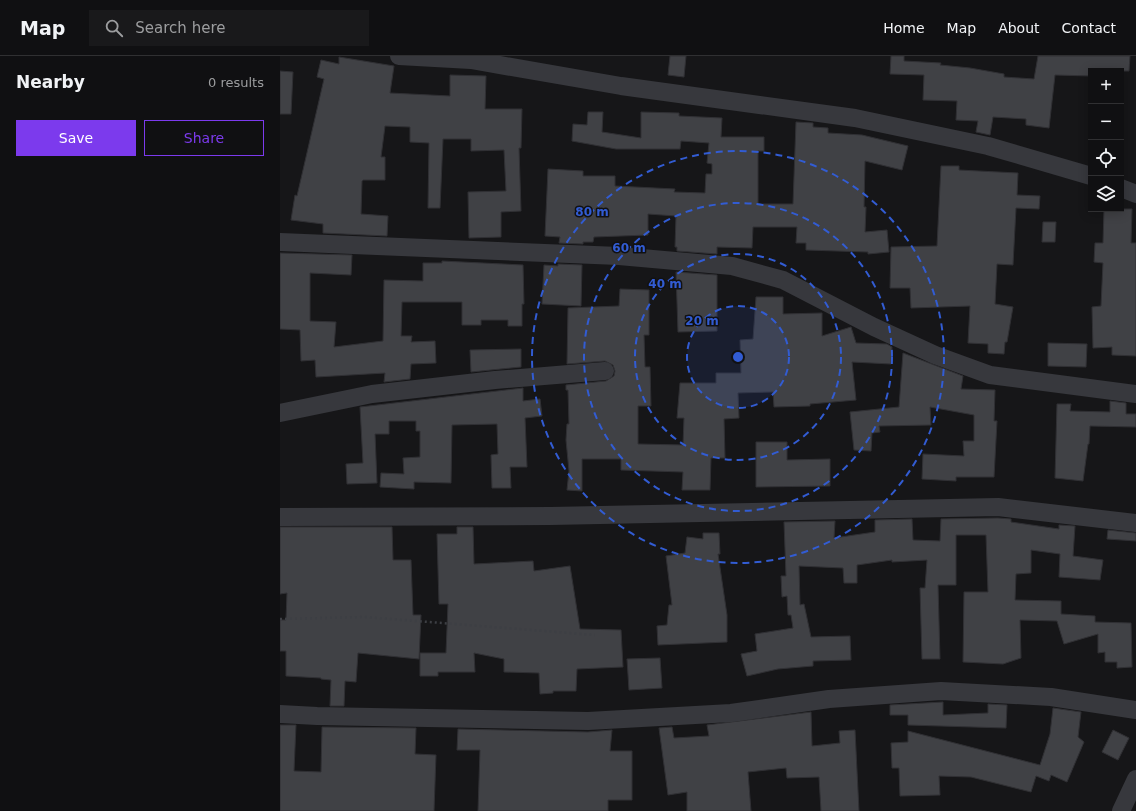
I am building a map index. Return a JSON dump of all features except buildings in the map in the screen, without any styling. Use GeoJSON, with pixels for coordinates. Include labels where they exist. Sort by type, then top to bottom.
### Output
{"type":"FeatureCollection","features":[{"type":"Feature","properties":{"kind":"street"},"geometry":{"type":"LineString","coordinates":[[400,56],[466,58],[621,86],[855,118],[988,146],[1088,175]]}},
{"type":"Feature","properties":{"kind":"street"},"geometry":{"type":"LineString","coordinates":[[1124,189],[1136,194]]}},
{"type":"Feature","properties":{"kind":"street"},"geometry":{"type":"LineString","coordinates":[[280,242],[619,256],[732,266],[783,280],[874,327],[935,355],[990,374],[1136,394]]}},
{"type":"Feature","properties":{"kind":"street"},"geometry":{"type":"LineString","coordinates":[[280,413],[372,394],[495,380],[605,371]]}},
{"type":"Feature","properties":{"kind":"street"},"geometry":{"type":"LineString","coordinates":[[280,517],[566,515],[998,507],[1136,523]]}},
{"type":"Feature","properties":{"kind":"street"},"geometry":{"type":"LineString","coordinates":[[280,714],[588,721],[730,713],[829,699],[941,692],[1051,697],[1136,710]]}},
{"type":"Feature","properties":{"kind":"street"},"geometry":{"type":"LineString","coordinates":[[1121,811],[1136,779]]}},
{"type":"Feature","properties":{"kind":"path"},"geometry":{"type":"LineString","coordinates":[[280,619],[365,617],[595,635]]}}]}
